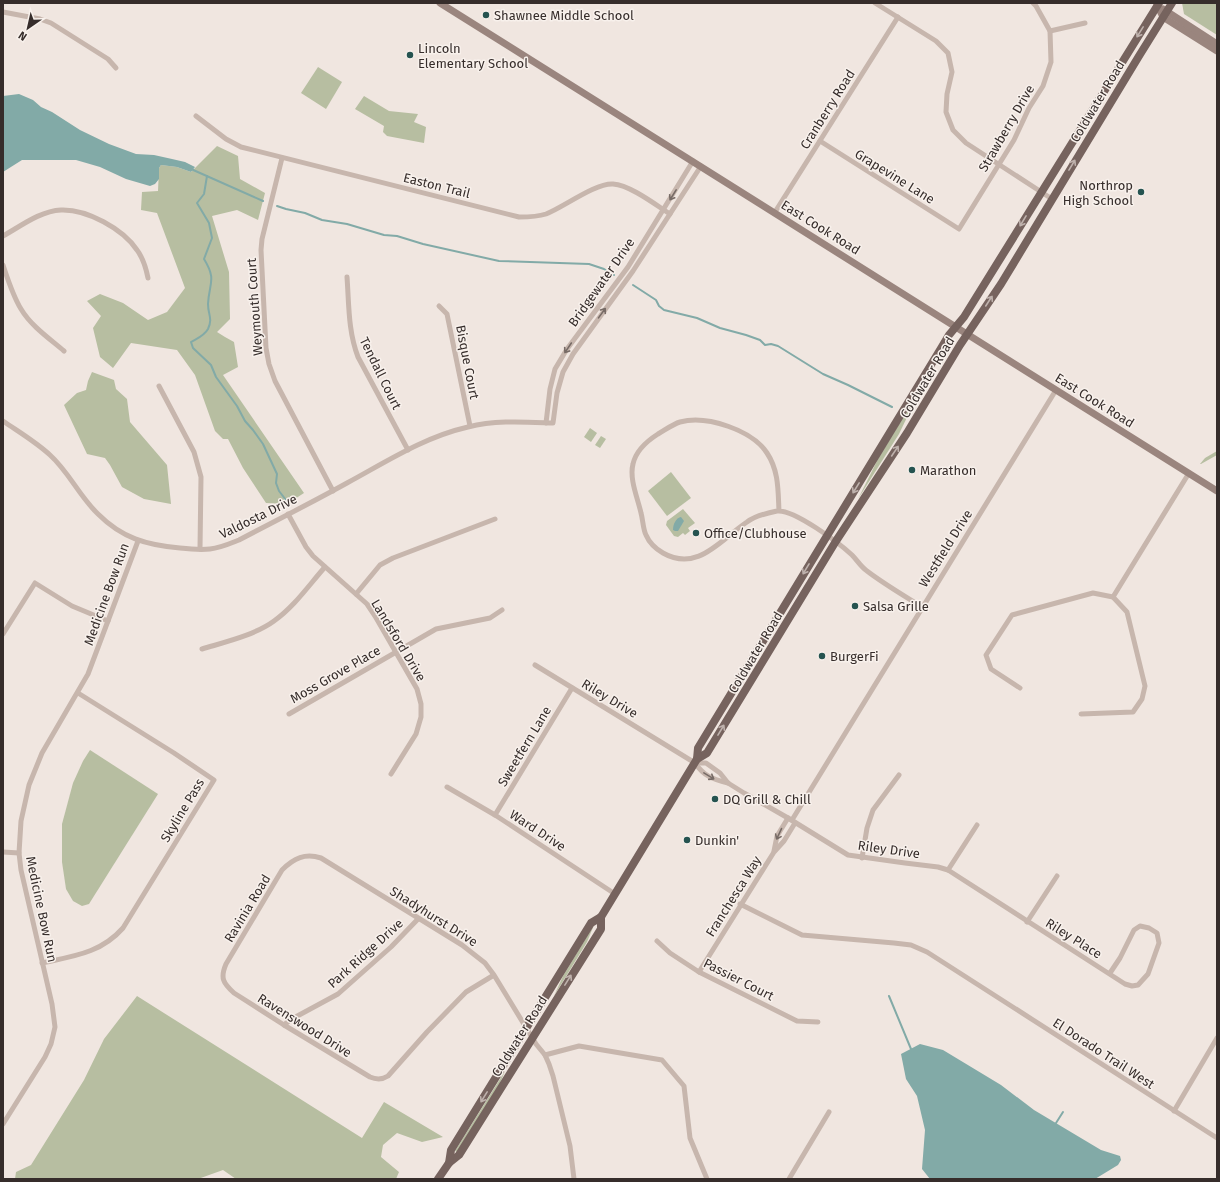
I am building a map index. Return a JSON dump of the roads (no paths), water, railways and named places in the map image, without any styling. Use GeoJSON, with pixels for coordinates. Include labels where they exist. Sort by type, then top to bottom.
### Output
{"type":"FeatureCollection","features":[{"type":"Feature","properties":{"kind":"main road","name":"East Cook Road"},"geometry":{"type":"LineString","coordinates":[[440,3],[1217,491]]}},
{"type":"Feature","properties":{"kind":"main road","name":"Coldwater Road"},"geometry":{"type":"LineString","coordinates":[[696,761],[707,753],[836,542],[907,434],[968,334],[1001,284],[1172,3]]}},
{"type":"Feature","properties":{"kind":"main road","name":"Coldwater Road"},"geometry":{"type":"LineString","coordinates":[[448,1163],[459,1155],[600,929],[601,917],[696,761],[698,748],[826,535],[943,345],[964,317],[989,277],[1156,4]]}},
{"type":"Feature","properties":{"kind":"main road"},"geometry":{"type":"LineString","coordinates":[[1156,4],[1165,14],[1217,52]]}},
{"type":"Feature","properties":{"kind":"main road"},"geometry":{"type":"LineString","coordinates":[[1165,14],[1217,44]]}},
{"type":"Feature","properties":{"kind":"main road","name":"Coldwater Road"},"geometry":{"type":"LineString","coordinates":[[438,1179],[448,1163],[452,1150],[591,923],[601,917]]}},
{"type":"Feature","properties":{"kind":"street"},"geometry":{"type":"LineString","coordinates":[[875,3],[936,40],[948,53],[952,72],[947,94],[946,112],[953,130],[966,143],[1052,199]]}},
{"type":"Feature","properties":{"kind":"street"},"geometry":{"type":"LineString","coordinates":[[1033,3],[1050,31],[1085,23]]}},
{"type":"Feature","properties":{"kind":"street"},"geometry":{"type":"LineString","coordinates":[[3,12],[40,19],[51,23],[108,59],[116,68]]}},
{"type":"Feature","properties":{"kind":"street","name":"Cranberry Road"},"geometry":{"type":"LineString","coordinates":[[775,212],[898,17]]}},
{"type":"Feature","properties":{"kind":"street","name":"Strawberry Drive"},"geometry":{"type":"LineString","coordinates":[[959,229],[1014,140],[1029,108],[1043,86],[1051,62],[1050,31]]}},
{"type":"Feature","properties":{"kind":"street","name":"Easton Trail"},"geometry":{"type":"LineString","coordinates":[[196,116],[233,144],[282,158],[519,217],[532,218],[546,214],[595,188],[613,184],[633,190],[670,214]]}},
{"type":"Feature","properties":{"kind":"street","name":"Grapevine Lane"},"geometry":{"type":"LineString","coordinates":[[820,141],[959,229]]}},
{"type":"Feature","properties":{"kind":"street","name":"Weymouth Court"},"geometry":{"type":"LineString","coordinates":[[282,158],[262,239],[261,250],[266,348],[269,364],[275,381],[333,491]]}},
{"type":"Feature","properties":{"kind":"street","name":"Bridgewater Drive"},"geometry":{"type":"LineString","coordinates":[[546,423],[550,389],[555,369],[567,349],[628,266],[693,161]]}},
{"type":"Feature","properties":{"kind":"street","name":"Bridgewater Drive"},"geometry":{"type":"LineString","coordinates":[[553,423],[557,393],[563,372],[573,354],[633,271],[701,166]]}},
{"type":"Feature","properties":{"kind":"street"},"geometry":{"type":"LineString","coordinates":[[3,236],[36,217],[47,213],[61,210],[76,211],[97,219],[128,238],[138,250],[144,262],[148,278]]}},
{"type":"Feature","properties":{"kind":"street"},"geometry":{"type":"LineString","coordinates":[[3,265],[14,295],[22,311],[33,324],[64,351]]}},
{"type":"Feature","properties":{"kind":"street","name":"Tendall Court"},"geometry":{"type":"LineString","coordinates":[[347,277],[350,328],[358,357],[408,450]]}},
{"type":"Feature","properties":{"kind":"street","name":"Bisque Court"},"geometry":{"type":"LineString","coordinates":[[439,306],[447,314],[470,426]]}},
{"type":"Feature","properties":{"kind":"street"},"geometry":{"type":"LineString","coordinates":[[159,386],[194,452],[201,477],[200,549]]}},
{"type":"Feature","properties":{"kind":"street","name":"Westfield Drive"},"geometry":{"type":"LineString","coordinates":[[792,820],[1056,390]]}},
{"type":"Feature","properties":{"kind":"street"},"geometry":{"type":"LineString","coordinates":[[778,511],[776,471],[767,453],[756,440],[742,432],[704,420],[692,419],[678,422],[649,440],[641,447],[632,465],[634,487],[646,535],[655,548],[665,554],[676,559],[690,560],[703,555],[748,521],[778,511],[802,518],[852,555],[865,570],[922,607]]}},
{"type":"Feature","properties":{"kind":"street","name":"Valdosta Drive"},"geometry":{"type":"LineString","coordinates":[[3,421],[51,455],[97,514],[110,525],[138,541],[163,546],[200,549],[224,546],[234,542],[408,450],[447,432],[470,426],[494,423],[518,421],[553,423]]}},
{"type":"Feature","properties":{"kind":"street"},"geometry":{"type":"LineString","coordinates":[[1113,597],[1147,539],[1189,473]]}},
{"type":"Feature","properties":{"kind":"street","name":"Landsford Drive"},"geometry":{"type":"LineString","coordinates":[[288,514],[306,547],[313,556],[367,604],[376,616],[417,689],[421,704],[421,717],[416,734],[391,774]]}},
{"type":"Feature","properties":{"kind":"street"},"geometry":{"type":"LineString","coordinates":[[356,594],[380,565],[393,558],[495,519]]}},
{"type":"Feature","properties":{"kind":"street","name":"Medicine Bow Run"},"geometry":{"type":"LineString","coordinates":[[3,1124],[45,1057],[51,1044],[54,1028],[52,1004],[22,880],[19,853],[21,821],[29,785],[42,753],[88,674],[138,541]]}},
{"type":"Feature","properties":{"kind":"street"},"geometry":{"type":"LineString","coordinates":[[202,649],[255,632],[273,622],[284,614],[325,567]]}},
{"type":"Feature","properties":{"kind":"street"},"geometry":{"type":"LineString","coordinates":[[3,634],[35,583],[72,606],[108,621]]}},
{"type":"Feature","properties":{"kind":"street"},"geometry":{"type":"LineString","coordinates":[[1020,688],[991,669],[986,656],[1012,615],[1094,593],[1113,597],[1127,612],[1145,686],[1142,698],[1133,712],[1081,714]]}},
{"type":"Feature","properties":{"kind":"street","name":"Moss Grove Place"},"geometry":{"type":"LineString","coordinates":[[289,714],[436,629],[490,618],[502,610]]}},
{"type":"Feature","properties":{"kind":"street","name":"Riley Drive"},"geometry":{"type":"LineString","coordinates":[[535,665],[696,761],[706,763],[720,773],[728,783]]}},
{"type":"Feature","properties":{"kind":"street","name":"Sweetfern Lane"},"geometry":{"type":"LineString","coordinates":[[495,815],[572,688]]}},
{"type":"Feature","properties":{"kind":"street","name":"Skyline Pass"},"geometry":{"type":"LineString","coordinates":[[42,963],[86,952],[104,945],[115,937],[123,928],[214,780],[174,752],[78,693]]}},
{"type":"Feature","properties":{"kind":"street","name":"Riley Drive"},"geometry":{"type":"LineString","coordinates":[[696,761],[701,772],[714,780],[728,783],[792,820],[848,855],[862,858],[938,866],[948,870],[1027,922]]}},
{"type":"Feature","properties":{"kind":"street"},"geometry":{"type":"LineString","coordinates":[[862,858],[867,828],[873,810],[899,775]]}},
{"type":"Feature","properties":{"kind":"street","name":"Ward Drive"},"geometry":{"type":"LineString","coordinates":[[447,787],[495,815],[615,894]]}},
{"type":"Feature","properties":{"kind":"street","name":"Franchesca Way"},"geometry":{"type":"LineString","coordinates":[[774,852],[777,836],[792,820]]}},
{"type":"Feature","properties":{"kind":"street","name":"Franchesca Way"},"geometry":{"type":"LineString","coordinates":[[699,972],[740,904],[774,852],[784,841],[792,820]]}},
{"type":"Feature","properties":{"kind":"street"},"geometry":{"type":"LineString","coordinates":[[948,870],[977,825]]}},
{"type":"Feature","properties":{"kind":"street"},"geometry":{"type":"LineString","coordinates":[[3,852],[19,853]]}},
{"type":"Feature","properties":{"kind":"street","name":"Shadyhurst Drive"},"geometry":{"type":"LineString","coordinates":[[301,857],[314,856],[321,858],[478,956],[494,975],[532,1037],[545,1055],[553,1076],[570,1146],[574,1179]]}},
{"type":"Feature","properties":{"kind":"street","name":"Ravinia Road"},"geometry":{"type":"LineString","coordinates":[[223,978],[222,973],[226,964],[275,880],[289,863],[301,857]]}},
{"type":"Feature","properties":{"kind":"street"},"geometry":{"type":"LineString","coordinates":[[1027,922],[1058,876]]}},
{"type":"Feature","properties":{"kind":"street","name":"El Dorado Trail West"},"geometry":{"type":"LineString","coordinates":[[740,904],[802,935],[911,945],[926,952],[1217,1138]]}},
{"type":"Feature","properties":{"kind":"street","name":"Park Ridge Drive"},"geometry":{"type":"LineString","coordinates":[[284,1025],[290,1020],[338,994],[391,947],[418,919]]}},
{"type":"Feature","properties":{"kind":"street","name":"Riley Place"},"geometry":{"type":"LineString","coordinates":[[1027,922],[1110,973],[1125,984],[1132,986],[1138,985],[1148,974],[1160,943],[1157,933],[1149,928],[1140,926],[1134,930],[1120,958],[1110,973]]}},
{"type":"Feature","properties":{"kind":"street","name":"Passier Court"},"geometry":{"type":"LineString","coordinates":[[657,941],[670,953],[699,972],[797,1021],[818,1022]]}},
{"type":"Feature","properties":{"kind":"street","name":"Ravenswood Drive"},"geometry":{"type":"LineString","coordinates":[[223,978],[228,988],[234,993],[284,1025],[370,1077],[383,1079],[395,1070],[427,1032],[466,992],[494,975]]}},
{"type":"Feature","properties":{"kind":"street"},"geometry":{"type":"LineString","coordinates":[[1174,1111],[1217,1038]]}},
{"type":"Feature","properties":{"kind":"street"},"geometry":{"type":"LineString","coordinates":[[545,1055],[579,1046],[662,1060],[684,1086],[690,1138],[707,1179]]}},
{"type":"Feature","properties":{"kind":"street"},"geometry":{"type":"LineString","coordinates":[[789,1179],[829,1112]]}},
{"type":"Feature","properties":{"kind":"water"},"geometry":{"type":"Polygon","coordinates":[[[19,94],[33,100],[41,107],[52,112],[80,130],[109,144],[136,154],[154,155],[185,162],[195,167],[191,172],[177,167],[161,165],[159,168],[159,179],[155,184],[150,186],[126,179],[100,167],[76,160],[22,160],[3,172],[3,96],[19,94]]]}},
{"type":"Feature","properties":{"kind":"water"},"geometry":{"type":"Polygon","coordinates":[[[681,517],[684,521],[678,531],[673,530],[675,522],[681,517]]]}},
{"type":"Feature","properties":{"kind":"water"},"geometry":{"type":"Polygon","coordinates":[[[920,1044],[943,1050],[1001,1085],[1034,1110],[1101,1150],[1120,1156],[1121,1160],[1118,1165],[1095,1179],[930,1179],[922,1169],[925,1130],[917,1096],[906,1079],[901,1054],[920,1044]]]}},
{"type":"Feature","properties":{"kind":"waterway"},"geometry":{"type":"LineString","coordinates":[[191,169],[263,201]]}},
{"type":"Feature","properties":{"kind":"waterway"},"geometry":{"type":"LineString","coordinates":[[207,176],[204,194],[197,203],[209,223],[212,238],[204,259],[211,277],[208,304],[210,322],[205,333],[201,337],[191,342],[193,348],[211,365],[216,377],[237,406],[245,421],[263,444],[277,474],[276,483],[279,491],[286,500]]}},
{"type":"Feature","properties":{"kind":"waterway"},"geometry":{"type":"LineString","coordinates":[[277,206],[305,213],[322,220],[347,224],[384,235],[397,236],[423,244],[499,261],[589,264],[604,269],[614,275]]}},
{"type":"Feature","properties":{"kind":"waterway"},"geometry":{"type":"LineString","coordinates":[[633,285],[656,300],[659,306],[664,310],[697,318],[720,328],[760,340],[765,345],[771,344],[778,346],[823,374],[892,407]]}},
{"type":"Feature","properties":{"kind":"waterway"},"geometry":{"type":"LineString","coordinates":[[889,996],[911,1049]]}},
{"type":"Feature","properties":{"kind":"waterway"},"geometry":{"type":"LineString","coordinates":[[1056,1123],[1063,1112]]}},
{"type":"Feature","properties":{"kind":"place","name":"Shawnee Middle School"},"geometry":{"type":"Point","coordinates":[486,15]}},
{"type":"Feature","properties":{"kind":"place","name":"Lincoln Elementary School"},"geometry":{"type":"Point","coordinates":[410,55]}},
{"type":"Feature","properties":{"kind":"place","name":"Northrop High School"},"geometry":{"type":"Point","coordinates":[1141,192]}},
{"type":"Feature","properties":{"kind":"place","name":"Marathon"},"geometry":{"type":"Point","coordinates":[912,470]}},
{"type":"Feature","properties":{"kind":"place","name":"Office/Clubhouse"},"geometry":{"type":"Point","coordinates":[696,533]}},
{"type":"Feature","properties":{"kind":"place","name":"Salsa Grille"},"geometry":{"type":"Point","coordinates":[855,606]}},
{"type":"Feature","properties":{"kind":"place","name":"BurgerFi"},"geometry":{"type":"Point","coordinates":[822,656]}},
{"type":"Feature","properties":{"kind":"place","name":"DQ Grill & Chill"},"geometry":{"type":"Point","coordinates":[715,799]}},
{"type":"Feature","properties":{"kind":"place","name":"Dunkin'"},"geometry":{"type":"Point","coordinates":[687,840]}}]}
